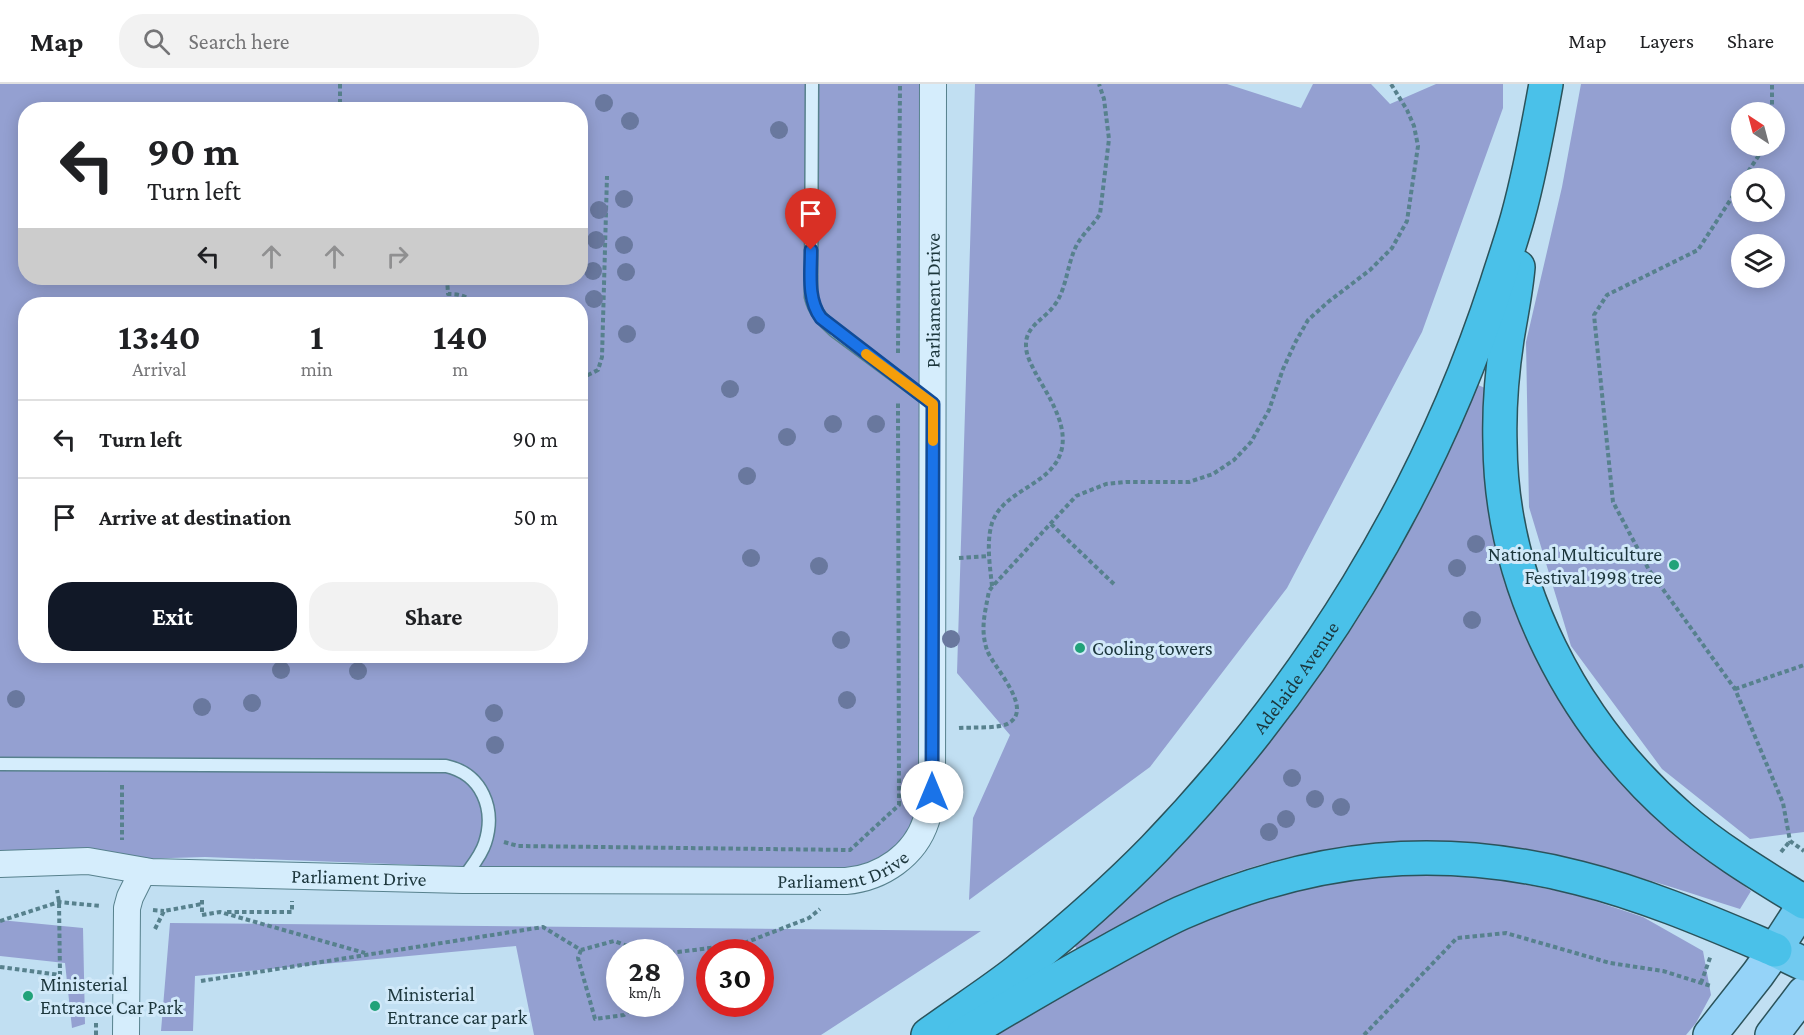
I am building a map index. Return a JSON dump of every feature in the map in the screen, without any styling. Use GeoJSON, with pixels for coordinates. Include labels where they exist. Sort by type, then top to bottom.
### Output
{"type":"FeatureCollection","features":[{"type":"Feature","properties":{"kind":"highway"},"geometry":{"type":"LineString","coordinates":[[1546,84],[1518,217],[1517,281],[1507,341],[1499,430],[1500,471],[1506,516],[1515,553],[1528,595],[1560,669],[1593,722],[1629,766],[1648,787],[1698,832],[1804,903],[1775,950]]}},
{"type":"Feature","properties":{"kind":"highway","name":"Adelaide Avenue"},"geometry":{"type":"LineString","coordinates":[[928,1035],[1018,970],[1128,874],[1214,784],[1277,706],[1323,642],[1359,584],[1414,486],[1460,384],[1484,321],[1518,217]]}},
{"type":"Feature","properties":{"kind":"highway"},"geometry":{"type":"LineString","coordinates":[[963,1035],[1144,932],[1210,901],[1276,878],[1387,859],[1488,860],[1579,878],[1671,907],[1804,964]]}},
{"type":"Feature","properties":{"kind":"main road"},"geometry":{"type":"LineString","coordinates":[[1710,1035],[1775,950]]}},
{"type":"Feature","properties":{"kind":"main road"},"geometry":{"type":"LineString","coordinates":[[1772,1035],[1804,993]]}},
{"type":"Feature","properties":{"kind":"street","name":"Parliament Drive"},"geometry":{"type":"LineString","coordinates":[[0,864],[88,861],[143,872],[463,880],[846,881],[867,878],[886,869],[905,854],[919,836],[926,822],[932,792],[933,84]]}},
{"type":"Feature","properties":{"kind":"street"},"geometry":{"type":"LineString","coordinates":[[126,1035],[127,908],[143,872]]}},
{"type":"Feature","properties":{"kind":"lane"},"geometry":{"type":"LineString","coordinates":[[812,84],[811,297],[814,309],[835,331],[933,404]]}},
{"type":"Feature","properties":{"kind":"lane"},"geometry":{"type":"LineString","coordinates":[[0,764],[453,767],[466,773],[484,795],[490,824],[482,852],[463,880]]}},
{"type":"Feature","properties":{"kind":"path"},"geometry":{"type":"LineString","coordinates":[[340,84],[340,102]]}},
{"type":"Feature","properties":{"kind":"path"},"geometry":{"type":"LineString","coordinates":[[502,842],[518,846],[850,850],[899,805],[900,84]]}},
{"type":"Feature","properties":{"kind":"path"},"geometry":{"type":"LineString","coordinates":[[992,587],[989,545],[992,522],[1008,501],[1053,468],[1062,449],[1059,418],[1029,359],[1026,348],[1027,338],[1030,328],[1055,305],[1078,242],[1100,214],[1109,139],[1104,99],[1099,84]]}},
{"type":"Feature","properties":{"kind":"path"},"geometry":{"type":"LineString","coordinates":[[898,732],[1002,725],[1015,717],[1017,702],[1012,690],[990,658],[986,648],[982,627],[989,591],[1076,496],[1106,484],[1190,482],[1213,474],[1234,460],[1251,442],[1269,410],[1283,369],[1308,320],[1370,270],[1392,248],[1407,220],[1418,146],[1414,126],[1391,84]]}},
{"type":"Feature","properties":{"kind":"path"},"geometry":{"type":"LineString","coordinates":[[1772,84],[1772,102]]}},
{"type":"Feature","properties":{"kind":"path"},"geometry":{"type":"LineString","coordinates":[[588,375],[598,370],[602,357],[607,176]]}},
{"type":"Feature","properties":{"kind":"path"},"geometry":{"type":"LineString","coordinates":[[1731,199],[1698,250],[1607,295],[1594,315],[1613,502],[1649,570],[1735,689],[1783,803],[1790,840],[1804,851]]}},
{"type":"Feature","properties":{"kind":"path"},"geometry":{"type":"LineString","coordinates":[[447,285],[448,294],[459,294],[464,297]]}},
{"type":"Feature","properties":{"kind":"path"},"geometry":{"type":"LineString","coordinates":[[1051,524],[1116,586]]}},
{"type":"Feature","properties":{"kind":"path"},"geometry":{"type":"LineString","coordinates":[[1735,689],[1804,664]]}},
{"type":"Feature","properties":{"kind":"path"},"geometry":{"type":"LineString","coordinates":[[122,764],[122,844]]}},
{"type":"Feature","properties":{"kind":"path"},"geometry":{"type":"LineString","coordinates":[[1780,852],[1790,840]]}},
{"type":"Feature","properties":{"kind":"path"},"geometry":{"type":"LineString","coordinates":[[0,967],[60,975],[59,902],[53,861]]}},
{"type":"Feature","properties":{"kind":"path"},"geometry":{"type":"LineString","coordinates":[[684,951],[742,944],[809,918],[834,898],[846,881]]}},
{"type":"Feature","properties":{"kind":"path"},"geometry":{"type":"LineString","coordinates":[[0,921],[59,902]]}},
{"type":"Feature","properties":{"kind":"path"},"geometry":{"type":"LineString","coordinates":[[151,937],[164,911],[202,904]]}},
{"type":"Feature","properties":{"kind":"path"},"geometry":{"type":"LineString","coordinates":[[202,915],[220,912],[369,954]]}},
{"type":"Feature","properties":{"kind":"path"},"geometry":{"type":"LineString","coordinates":[[201,981],[543,927],[581,950],[606,943]]}},
{"type":"Feature","properties":{"kind":"path"},"geometry":{"type":"LineString","coordinates":[[1364,1035],[1457,938],[1506,933],[1610,963],[1663,971],[1701,983],[1709,958]]}},
{"type":"Feature","properties":{"kind":"path"},"geometry":{"type":"LineString","coordinates":[[581,950],[578,958],[595,1019],[610,1017]]}},
{"type":"Feature","properties":{"kind":"shaded area"},"geometry":{"type":"Polygon","coordinates":[[[0,84],[933,84],[919,836],[846,881],[205,857],[0,863],[0,84]]]}},
{"type":"Feature","properties":{"kind":"shaded area"},"geometry":{"type":"Polygon","coordinates":[[[975,84],[1227,84],[1301,108],[1313,84],[1371,84],[1390,104],[1436,84],[1503,84],[1503,108],[1422,332],[1287,588],[1150,767],[969,900],[973,818],[1010,735],[957,673],[975,84]]]}},
{"type":"Feature","properties":{"kind":"shaded area"},"geometry":{"type":"Polygon","coordinates":[[[1581,84],[1804,84],[1804,832],[1750,839],[1662,769],[1571,646],[1529,507],[1526,342],[1562,187],[1581,84]]]}},
{"type":"Feature","properties":{"kind":"shaded area"},"geometry":{"type":"Polygon","coordinates":[[[1478,385],[1485,388],[1483,439],[1492,520],[1557,695],[1599,755],[1709,859],[1751,891],[1740,909],[1621,872],[1548,854],[1499,846],[1450,842],[1400,842],[1350,846],[1253,867],[1207,883],[1162,904],[1080,953],[1074,945],[1151,874],[1206,818],[1253,763],[1336,652],[1408,534],[1478,385]]]}},
{"type":"Feature","properties":{"kind":"shaded area"},"geometry":{"type":"Polygon","coordinates":[[[1417,874],[1499,879],[1577,895],[1643,917],[1703,951],[1711,995],[1696,1023],[1686,1035],[996,1035],[1152,944],[1232,909],[1324,882],[1417,874]]]}},
{"type":"Feature","properties":{"kind":"shaded area"},"geometry":{"type":"Polygon","coordinates":[[[0,920],[83,928],[85,1024],[72,1028],[65,963],[0,956],[0,920]]]}},
{"type":"Feature","properties":{"kind":"shaded area"},"geometry":{"type":"Polygon","coordinates":[[[170,923],[981,931],[821,1035],[534,1035],[516,946],[195,976],[193,1031],[161,1031],[170,923]]]}},
{"type":"Feature","properties":{"kind":"slow traffic"},"geometry":{"type":"LineString","coordinates":[[866,354],[933,404],[933,441]]}},
{"type":"Feature","properties":{"kind":"place","name":"National Multiculture Festival 1998 tree"},"geometry":{"type":"Point","coordinates":[1674,565]}},
{"type":"Feature","properties":{"kind":"place","name":"Cooling towers"},"geometry":{"type":"Point","coordinates":[1080,648]}},
{"type":"Feature","properties":{"kind":"place","name":"Ministerial Entrance Car Park"},"geometry":{"type":"Point","coordinates":[28,996]}},
{"type":"Feature","properties":{"kind":"place","name":"Ministerial Entrance car park"},"geometry":{"type":"Point","coordinates":[375,1006]}},
{"type":"Feature","properties":{"kind":"route"},"geometry":{"type":"LineString","coordinates":[[811,250],[811,297],[814,309],[821,318],[933,404],[932,792]]}}]}
